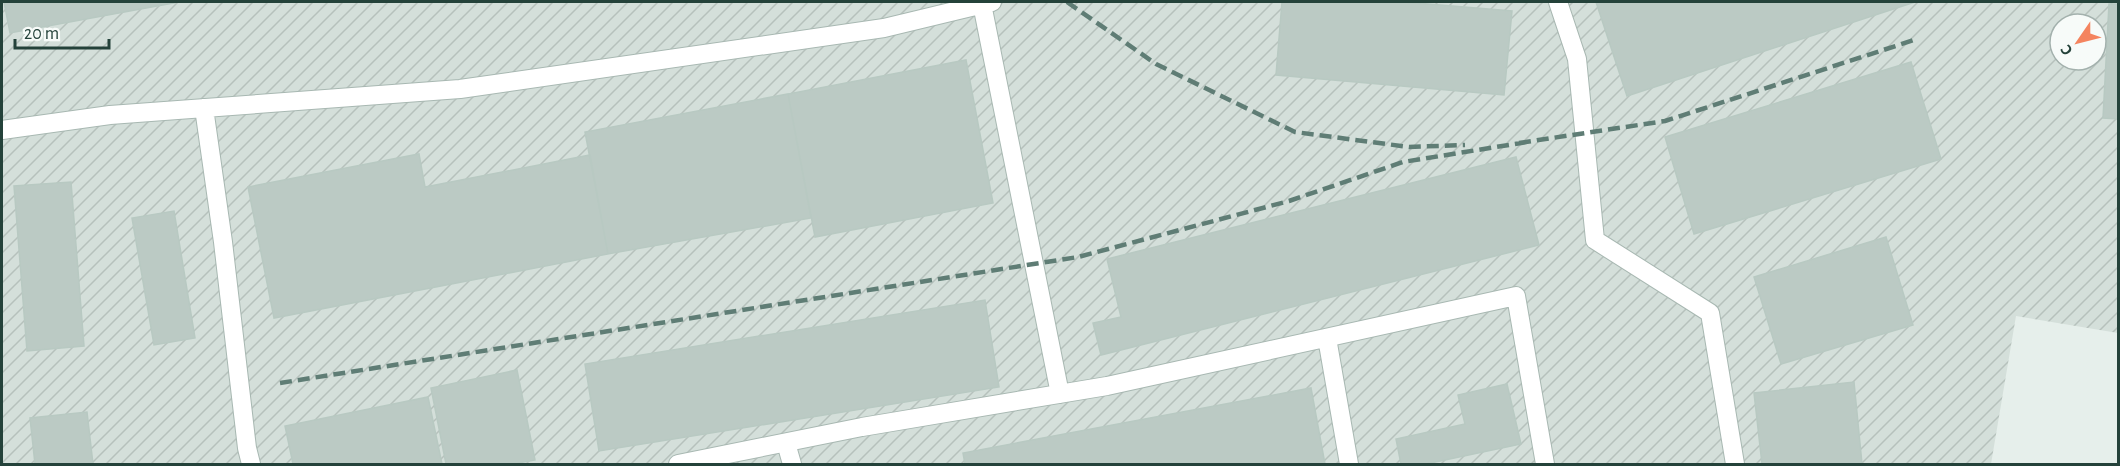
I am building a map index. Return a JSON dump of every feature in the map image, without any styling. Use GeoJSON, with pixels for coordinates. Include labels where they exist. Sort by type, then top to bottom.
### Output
{"type":"FeatureCollection","features":[{"type":"Feature","properties":{"kind":"lane"},"geometry":{"type":"LineString","coordinates":[[1558,2],[1577,59],[1595,240],[1710,313],[1735,465]]}},
{"type":"Feature","properties":{"kind":"lane"},"geometry":{"type":"LineString","coordinates":[[2,130],[110,115],[460,89],[884,28],[949,7],[987,3],[1060,394]]}},
{"type":"Feature","properties":{"kind":"lane"},"geometry":{"type":"LineString","coordinates":[[204,108],[251,465]]}},
{"type":"Feature","properties":{"kind":"lane"},"geometry":{"type":"LineString","coordinates":[[685,464],[862,427],[1107,386],[1516,296],[1545,465]]}},
{"type":"Feature","properties":{"kind":"lane"},"geometry":{"type":"LineString","coordinates":[[1327,338],[1349,465]]}},
{"type":"Feature","properties":{"kind":"lane"},"geometry":{"type":"LineString","coordinates":[[786,443],[792,465]]}},
{"type":"Feature","properties":{"kind":"shaded area"},"geometry":{"type":"Polygon","coordinates":[[[2,2],[2118,2],[2118,333],[2016,316],[1991,464],[2,464],[2,2]]]}},
{"type":"Feature","properties":{"kind":"building"},"geometry":{"type":"Polygon","coordinates":[[[4,2],[179,2],[10,33],[4,2]]]}},
{"type":"Feature","properties":{"kind":"building"},"geometry":{"type":"Polygon","coordinates":[[[1282,2],[1404,2],[1512,11],[1504,95],[1276,75],[1282,2]]]}},
{"type":"Feature","properties":{"kind":"building"},"geometry":{"type":"Polygon","coordinates":[[[1596,2],[1915,2],[1627,96],[1596,2]]]}},
{"type":"Feature","properties":{"kind":"building"},"geometry":{"type":"Polygon","coordinates":[[[2109,4],[2118,4],[2118,119],[2103,118],[2105,72],[2108,72],[2109,4]]]}},
{"type":"Feature","properties":{"kind":"building"},"geometry":{"type":"Polygon","coordinates":[[[966,60],[993,203],[815,237],[788,94],[966,60]]]}},
{"type":"Feature","properties":{"kind":"building"},"geometry":{"type":"Polygon","coordinates":[[[1911,62],[1941,159],[1694,234],[1665,137],[1911,62]]]}},
{"type":"Feature","properties":{"kind":"building"},"geometry":{"type":"Polygon","coordinates":[[[788,94],[811,218],[608,254],[585,132],[788,94]]]}},
{"type":"Feature","properties":{"kind":"building"},"geometry":{"type":"Polygon","coordinates":[[[419,154],[425,187],[590,155],[608,254],[274,318],[248,187],[419,154]]]}},
{"type":"Feature","properties":{"kind":"building"},"geometry":{"type":"Polygon","coordinates":[[[1516,157],[1539,245],[1101,355],[1093,323],[1121,317],[1107,259],[1516,157]]]}},
{"type":"Feature","properties":{"kind":"building"},"geometry":{"type":"Polygon","coordinates":[[[71,182],[84,346],[27,351],[14,186],[71,182]]]}},
{"type":"Feature","properties":{"kind":"building"},"geometry":{"type":"Polygon","coordinates":[[[174,211],[195,338],[154,345],[132,218],[174,211]]]}},
{"type":"Feature","properties":{"kind":"building"},"geometry":{"type":"Polygon","coordinates":[[[1886,237],[1913,325],[1781,364],[1754,277],[1886,237]]]}},
{"type":"Feature","properties":{"kind":"building"},"geometry":{"type":"Polygon","coordinates":[[[985,300],[999,387],[599,451],[585,364],[985,300]]]}},
{"type":"Feature","properties":{"kind":"building"},"geometry":{"type":"Polygon","coordinates":[[[517,370],[535,460],[513,464],[446,464],[431,388],[517,370]]]}},
{"type":"Feature","properties":{"kind":"building"},"geometry":{"type":"Polygon","coordinates":[[[1854,382],[1862,464],[1762,464],[1754,393],[1854,382]]]}},
{"type":"Feature","properties":{"kind":"building"},"geometry":{"type":"Polygon","coordinates":[[[1507,384],[1521,444],[1426,464],[1401,464],[1396,439],[1465,424],[1458,395],[1507,384]]]}},
{"type":"Feature","properties":{"kind":"building"},"geometry":{"type":"Polygon","coordinates":[[[1311,388],[1325,464],[965,464],[963,453],[1311,388]]]}},
{"type":"Feature","properties":{"kind":"building"},"geometry":{"type":"Polygon","coordinates":[[[428,397],[442,464],[293,464],[285,426],[428,397]]]}},
{"type":"Feature","properties":{"kind":"building"},"geometry":{"type":"Polygon","coordinates":[[[87,412],[93,464],[35,464],[30,418],[87,412]]]}},
{"type":"Feature","properties":{"kind":"railway"},"geometry":{"type":"LineString","coordinates":[[1067,2],[1156,64],[1295,132],[1409,147],[1465,145]]}},
{"type":"Feature","properties":{"kind":"railway"},"geometry":{"type":"LineString","coordinates":[[1519,143],[1665,121],[1914,40]]}},
{"type":"Feature","properties":{"kind":"railway"},"geometry":{"type":"LineString","coordinates":[[280,383],[1078,257],[1289,201],[1403,162],[1527,142]]}}]}
